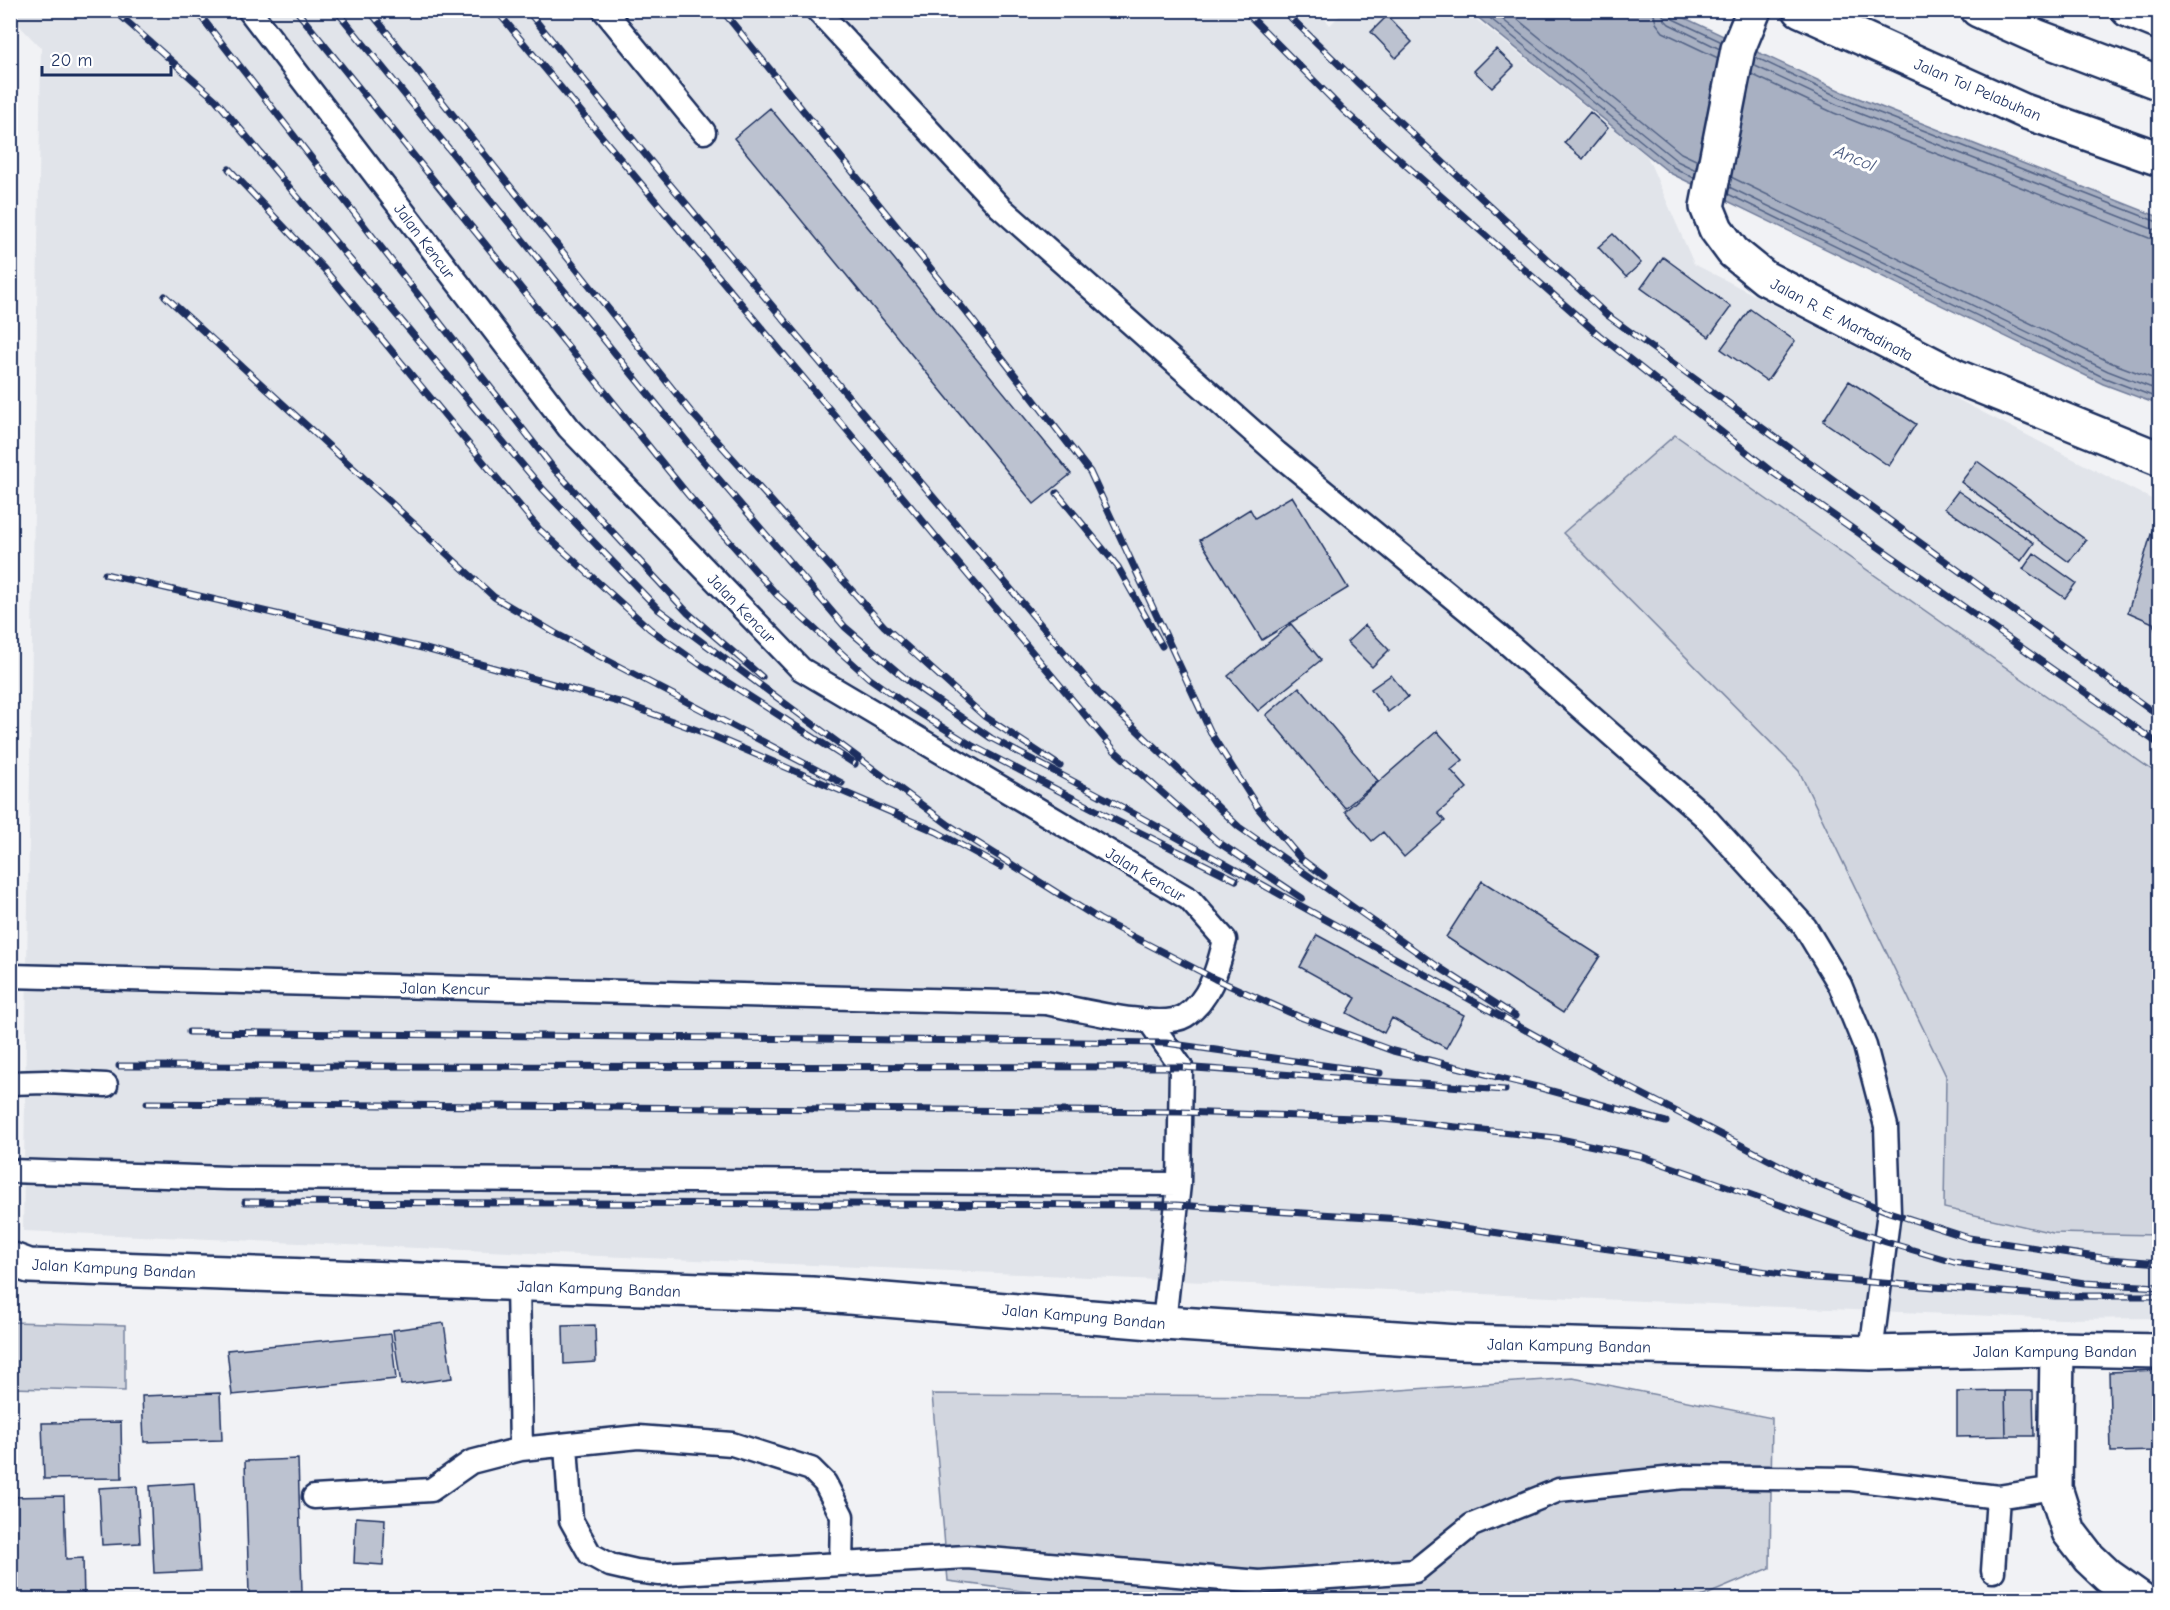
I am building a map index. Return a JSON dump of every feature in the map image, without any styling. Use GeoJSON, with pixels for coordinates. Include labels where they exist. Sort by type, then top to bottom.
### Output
{"type":"FeatureCollection","features":[{"type":"Feature","properties":{"kind":"main road","name":"Jalan R. E. Martadinata"},"geometry":{"type":"LineString","coordinates":[[1754,10],[1738,49],[1707,207],[1716,229],[1733,252],[1765,279],[1955,376],[2160,459]]}},
{"type":"Feature","properties":{"kind":"main road","name":"Jalan Tol Pelabuhan"},"geometry":{"type":"LineString","coordinates":[[1800,10],[2024,111],[2160,159]]}},
{"type":"Feature","properties":{"kind":"main road"},"geometry":{"type":"LineString","coordinates":[[1978,10],[2038,37],[2160,83]]}},
{"type":"Feature","properties":{"kind":"main road"},"geometry":{"type":"LineString","coordinates":[[2128,10],[2160,23]]}},
{"type":"Feature","properties":{"kind":"main road","name":"Jalan Kampung Bandan"},"geometry":{"type":"LineString","coordinates":[[10,1258],[29,1266],[812,1294],[1164,1323],[1458,1342],[1871,1353],[2057,1349],[2160,1351]]}},
{"type":"Feature","properties":{"kind":"main road"},"geometry":{"type":"LineString","coordinates":[[2057,1349],[2055,1488],[2069,1532],[2089,1558],[2108,1576],[2142,1599]]}},
{"type":"Feature","properties":{"kind":"lane","name":"Jalan Kencur"},"geometry":{"type":"LineString","coordinates":[[10,976],[1044,1003],[1150,1022],[1184,1017],[1194,1009],[1215,979],[1225,940],[1189,899],[801,669],[569,428],[249,10]]}},
{"type":"Feature","properties":{"kind":"lane"},"geometry":{"type":"LineString","coordinates":[[604,10],[704,132]]}},
{"type":"Feature","properties":{"kind":"lane"},"geometry":{"type":"LineString","coordinates":[[818,10],[1000,207],[1277,453],[1497,635],[1704,816],[1805,927],[1840,985],[1865,1046],[1886,1126],[1889,1212],[1871,1353]]}},
{"type":"Feature","properties":{"kind":"lane"},"geometry":{"type":"LineString","coordinates":[[1150,1022],[1181,1067],[1179,1184],[1164,1323]]}},
{"type":"Feature","properties":{"kind":"lane"},"geometry":{"type":"LineString","coordinates":[[10,1083],[106,1085]]}},
{"type":"Feature","properties":{"kind":"lane"},"geometry":{"type":"LineString","coordinates":[[10,1171],[239,1178],[1179,1184]]}},
{"type":"Feature","properties":{"kind":"lane"},"geometry":{"type":"LineString","coordinates":[[518,1285],[521,1449]]}},
{"type":"Feature","properties":{"kind":"lane"},"geometry":{"type":"LineString","coordinates":[[314,1497],[431,1490],[471,1462],[521,1449],[638,1437],[732,1444],[811,1468],[825,1483],[842,1516],[841,1564]]}},
{"type":"Feature","properties":{"kind":"lane"},"geometry":{"type":"LineString","coordinates":[[566,1445],[572,1520],[590,1554],[610,1565],[660,1574],[967,1557],[1259,1582],[1415,1571],[1472,1525],[1558,1490],[1684,1477],[1851,1479],[1998,1497],[2055,1488]]}},
{"type":"Feature","properties":{"kind":"lane"},"geometry":{"type":"LineString","coordinates":[[1993,1571],[1998,1497]]}},
{"type":"Feature","properties":{"kind":"shaded area"},"geometry":{"type":"Polygon","coordinates":[[[1317,10],[1330,25],[1344,11],[1466,11],[1647,156],[1694,264],[2159,503],[2159,1318],[2062,1319],[23,1231],[41,48],[11,17],[10,11],[1317,10]]]}},
{"type":"Feature","properties":{"kind":"shaded area"},"geometry":{"type":"Polygon","coordinates":[[[1675,435],[2159,775],[2159,1235],[2053,1233],[1944,1208],[1946,1076],[1799,771],[1563,533],[1675,435]]]}},
{"type":"Feature","properties":{"kind":"shaded area"},"geometry":{"type":"Polygon","coordinates":[[[11,1322],[125,1325],[125,1391],[11,1388],[11,1322]]]}},
{"type":"Feature","properties":{"kind":"shaded area"},"geometry":{"type":"Polygon","coordinates":[[[1573,1378],[1772,1418],[1770,1568],[1694,1600],[1401,1600],[1362,1597],[1293,1600],[1090,1600],[948,1581],[932,1394],[1314,1396],[1573,1378]]]}},
{"type":"Feature","properties":{"kind":"water","name":"Ancol"},"geometry":{"type":"Polygon","coordinates":[[[1470,11],[1670,11],[1843,92],[2159,217],[2159,405],[2103,384],[1670,173],[1470,11]]]}},
{"type":"Feature","properties":{"kind":"building"},"geometry":{"type":"Polygon","coordinates":[[[1387,16],[1412,42],[1396,58],[1371,32],[1387,16]]]}},
{"type":"Feature","properties":{"kind":"building"},"geometry":{"type":"Polygon","coordinates":[[[1496,49],[1514,66],[1492,88],[1474,71],[1496,49]]]}},
{"type":"Feature","properties":{"kind":"building"},"geometry":{"type":"Polygon","coordinates":[[[770,108],[1071,474],[1034,504],[734,138],[770,108]]]}},
{"type":"Feature","properties":{"kind":"building"},"geometry":{"type":"Polygon","coordinates":[[[1590,112],[1608,128],[1583,159],[1564,143],[1590,112]]]}},
{"type":"Feature","properties":{"kind":"building"},"geometry":{"type":"Polygon","coordinates":[[[1613,234],[1641,263],[1626,277],[1598,247],[1613,234]]]}},
{"type":"Feature","properties":{"kind":"building"},"geometry":{"type":"Polygon","coordinates":[[[1663,257],[1731,307],[1709,337],[1641,288],[1663,257]]]}},
{"type":"Feature","properties":{"kind":"building"},"geometry":{"type":"Polygon","coordinates":[[[1750,309],[1795,341],[1767,381],[1721,349],[1750,309]]]}},
{"type":"Feature","properties":{"kind":"building"},"geometry":{"type":"Polygon","coordinates":[[[1849,381],[1916,424],[1889,466],[1823,421],[1849,381]]]}},
{"type":"Feature","properties":{"kind":"building"},"geometry":{"type":"Polygon","coordinates":[[[1977,461],[2086,540],[2069,562],[1961,482],[1977,461]]]}},
{"type":"Feature","properties":{"kind":"building"},"geometry":{"type":"Polygon","coordinates":[[[1958,491],[2034,543],[2021,561],[1945,508],[1958,491]]]}},
{"type":"Feature","properties":{"kind":"building"},"geometry":{"type":"Polygon","coordinates":[[[1292,496],[1348,588],[1262,640],[1200,540],[1250,509],[1255,518],[1292,496]]]}},
{"type":"Feature","properties":{"kind":"building"},"geometry":{"type":"Polygon","coordinates":[[[2152,531],[2160,533],[2160,645],[2153,623],[2128,612],[2152,531]]]}},
{"type":"Feature","properties":{"kind":"building"},"geometry":{"type":"Polygon","coordinates":[[[2034,553],[2076,583],[2065,598],[2023,569],[2034,553]]]}},
{"type":"Feature","properties":{"kind":"building"},"geometry":{"type":"Polygon","coordinates":[[[1291,624],[1321,660],[1258,711],[1228,676],[1291,624]]]}},
{"type":"Feature","properties":{"kind":"building"},"geometry":{"type":"Polygon","coordinates":[[[1365,625],[1389,650],[1372,667],[1347,642],[1365,625]]]}},
{"type":"Feature","properties":{"kind":"building"},"geometry":{"type":"Polygon","coordinates":[[[1391,675],[1408,697],[1388,712],[1371,689],[1391,675]]]}},
{"type":"Feature","properties":{"kind":"building"},"geometry":{"type":"Polygon","coordinates":[[[1299,687],[1378,781],[1345,808],[1266,715],[1299,687]]]}},
{"type":"Feature","properties":{"kind":"building"},"geometry":{"type":"Polygon","coordinates":[[[1437,731],[1463,760],[1451,770],[1467,788],[1438,813],[1445,821],[1404,857],[1383,832],[1372,841],[1345,811],[1437,731]]]}},
{"type":"Feature","properties":{"kind":"building"},"geometry":{"type":"Polygon","coordinates":[[[1482,881],[1600,956],[1563,1013],[1446,937],[1482,881]]]}},
{"type":"Feature","properties":{"kind":"building"},"geometry":{"type":"Polygon","coordinates":[[[1317,935],[1464,1015],[1446,1048],[1392,1018],[1384,1033],[1347,1013],[1356,998],[1300,967],[1317,935]]]}},
{"type":"Feature","properties":{"kind":"building"},"geometry":{"type":"Polygon","coordinates":[[[444,1323],[452,1378],[401,1385],[393,1330],[444,1323]]]}},
{"type":"Feature","properties":{"kind":"building"},"geometry":{"type":"Polygon","coordinates":[[[595,1325],[596,1362],[564,1364],[563,1326],[595,1325]]]}},
{"type":"Feature","properties":{"kind":"building"},"geometry":{"type":"Polygon","coordinates":[[[391,1334],[396,1379],[232,1395],[227,1350],[391,1334]]]}},
{"type":"Feature","properties":{"kind":"building"},"geometry":{"type":"Polygon","coordinates":[[[2160,1370],[2160,1451],[2111,1452],[2109,1372],[2160,1370]]]}},
{"type":"Feature","properties":{"kind":"building"},"geometry":{"type":"Polygon","coordinates":[[[2005,1391],[2033,1391],[2034,1436],[2006,1436],[2005,1391]]]}},
{"type":"Feature","properties":{"kind":"building"},"geometry":{"type":"Polygon","coordinates":[[[2005,1391],[2006,1436],[1957,1437],[1957,1392],[2005,1391]]]}},
{"type":"Feature","properties":{"kind":"building"},"geometry":{"type":"Polygon","coordinates":[[[220,1393],[222,1440],[144,1442],[142,1396],[220,1393]]]}},
{"type":"Feature","properties":{"kind":"building"},"geometry":{"type":"Polygon","coordinates":[[[121,1422],[122,1478],[44,1479],[42,1423],[121,1422]]]}},
{"type":"Feature","properties":{"kind":"building"},"geometry":{"type":"Polygon","coordinates":[[[298,1459],[302,1592],[249,1594],[245,1461],[298,1459]]]}},
{"type":"Feature","properties":{"kind":"building"},"geometry":{"type":"Polygon","coordinates":[[[194,1483],[200,1571],[154,1573],[150,1486],[194,1483]]]}},
{"type":"Feature","properties":{"kind":"building"},"geometry":{"type":"Polygon","coordinates":[[[137,1486],[140,1543],[102,1545],[99,1488],[137,1486]]]}},
{"type":"Feature","properties":{"kind":"building"},"geometry":{"type":"Polygon","coordinates":[[[64,1496],[66,1559],[83,1558],[84,1600],[10,1600],[10,1497],[64,1496]]]}},
{"type":"Feature","properties":{"kind":"building"},"geometry":{"type":"Polygon","coordinates":[[[356,1517],[385,1519],[383,1565],[354,1563],[356,1517]]]}},
{"type":"Feature","properties":{"kind":"railway"},"geometry":{"type":"LineString","coordinates":[[114,10],[216,100],[542,488],[659,610],[949,825],[1099,919],[1215,979],[1300,1017],[1393,1051],[1666,1122]]}},
{"type":"Feature","properties":{"kind":"railway"},"geometry":{"type":"LineString","coordinates":[[196,10],[554,469],[688,613],[762,677]]}},
{"type":"Feature","properties":{"kind":"railway"},"geometry":{"type":"LineString","coordinates":[[296,10],[689,496],[777,595],[869,678],[913,709],[971,745],[1236,880]]}},
{"type":"Feature","properties":{"kind":"railway"},"geometry":{"type":"LineString","coordinates":[[336,10],[688,443],[845,627],[907,680],[991,738],[1122,807],[1625,1085],[1810,1181],[1889,1212],[1969,1238],[2109,1259],[2160,1263]]}},
{"type":"Feature","properties":{"kind":"railway"},"geometry":{"type":"LineString","coordinates":[[369,10],[691,412],[884,626],[984,716],[1060,766]]}},
{"type":"Feature","properties":{"kind":"railway"},"geometry":{"type":"LineString","coordinates":[[496,10],[1115,751],[1218,842],[1302,898]]}},
{"type":"Feature","properties":{"kind":"railway"},"geometry":{"type":"LineString","coordinates":[[527,10],[657,169],[1100,695],[1239,827],[1437,966],[1515,1016]]}},
{"type":"Feature","properties":{"kind":"railway"},"geometry":{"type":"LineString","coordinates":[[722,10],[974,322],[1090,472],[1212,735],[1258,808],[1300,858],[1324,876]]}},
{"type":"Feature","properties":{"kind":"railway"},"geometry":{"type":"LineString","coordinates":[[1244,10],[1343,110],[1599,335],[1772,472],[2160,745]]}},
{"type":"Feature","properties":{"kind":"railway"},"geometry":{"type":"LineString","coordinates":[[1283,10],[1360,85],[1607,315],[2160,717]]}},
{"type":"Feature","properties":{"kind":"railway"},"geometry":{"type":"LineString","coordinates":[[229,169],[324,269],[539,529],[650,629],[702,666],[855,764]]}},
{"type":"Feature","properties":{"kind":"railway"},"geometry":{"type":"LineString","coordinates":[[165,296],[494,597],[555,633],[842,783]]}},
{"type":"Feature","properties":{"kind":"railway"},"geometry":{"type":"LineString","coordinates":[[1057,493],[1118,567],[1162,646]]}},
{"type":"Feature","properties":{"kind":"railway"},"geometry":{"type":"LineString","coordinates":[[105,574],[422,648],[626,704],[713,736],[937,832],[1001,867]]}},
{"type":"Feature","properties":{"kind":"railway"},"geometry":{"type":"LineString","coordinates":[[189,1032],[1166,1043],[1380,1073]]}},
{"type":"Feature","properties":{"kind":"railway"},"geometry":{"type":"LineString","coordinates":[[119,1066],[1181,1067],[1505,1090]]}},
{"type":"Feature","properties":{"kind":"railway"},"geometry":{"type":"LineString","coordinates":[[147,1103],[1180,1112],[1384,1119],[1556,1138],[1640,1156],[1886,1242],[1954,1262],[2084,1283],[2160,1287]]}},
{"type":"Feature","properties":{"kind":"railway"},"geometry":{"type":"LineString","coordinates":[[245,1202],[1176,1205],[1402,1219],[1803,1277],[2055,1296],[2160,1296]]}}]}
